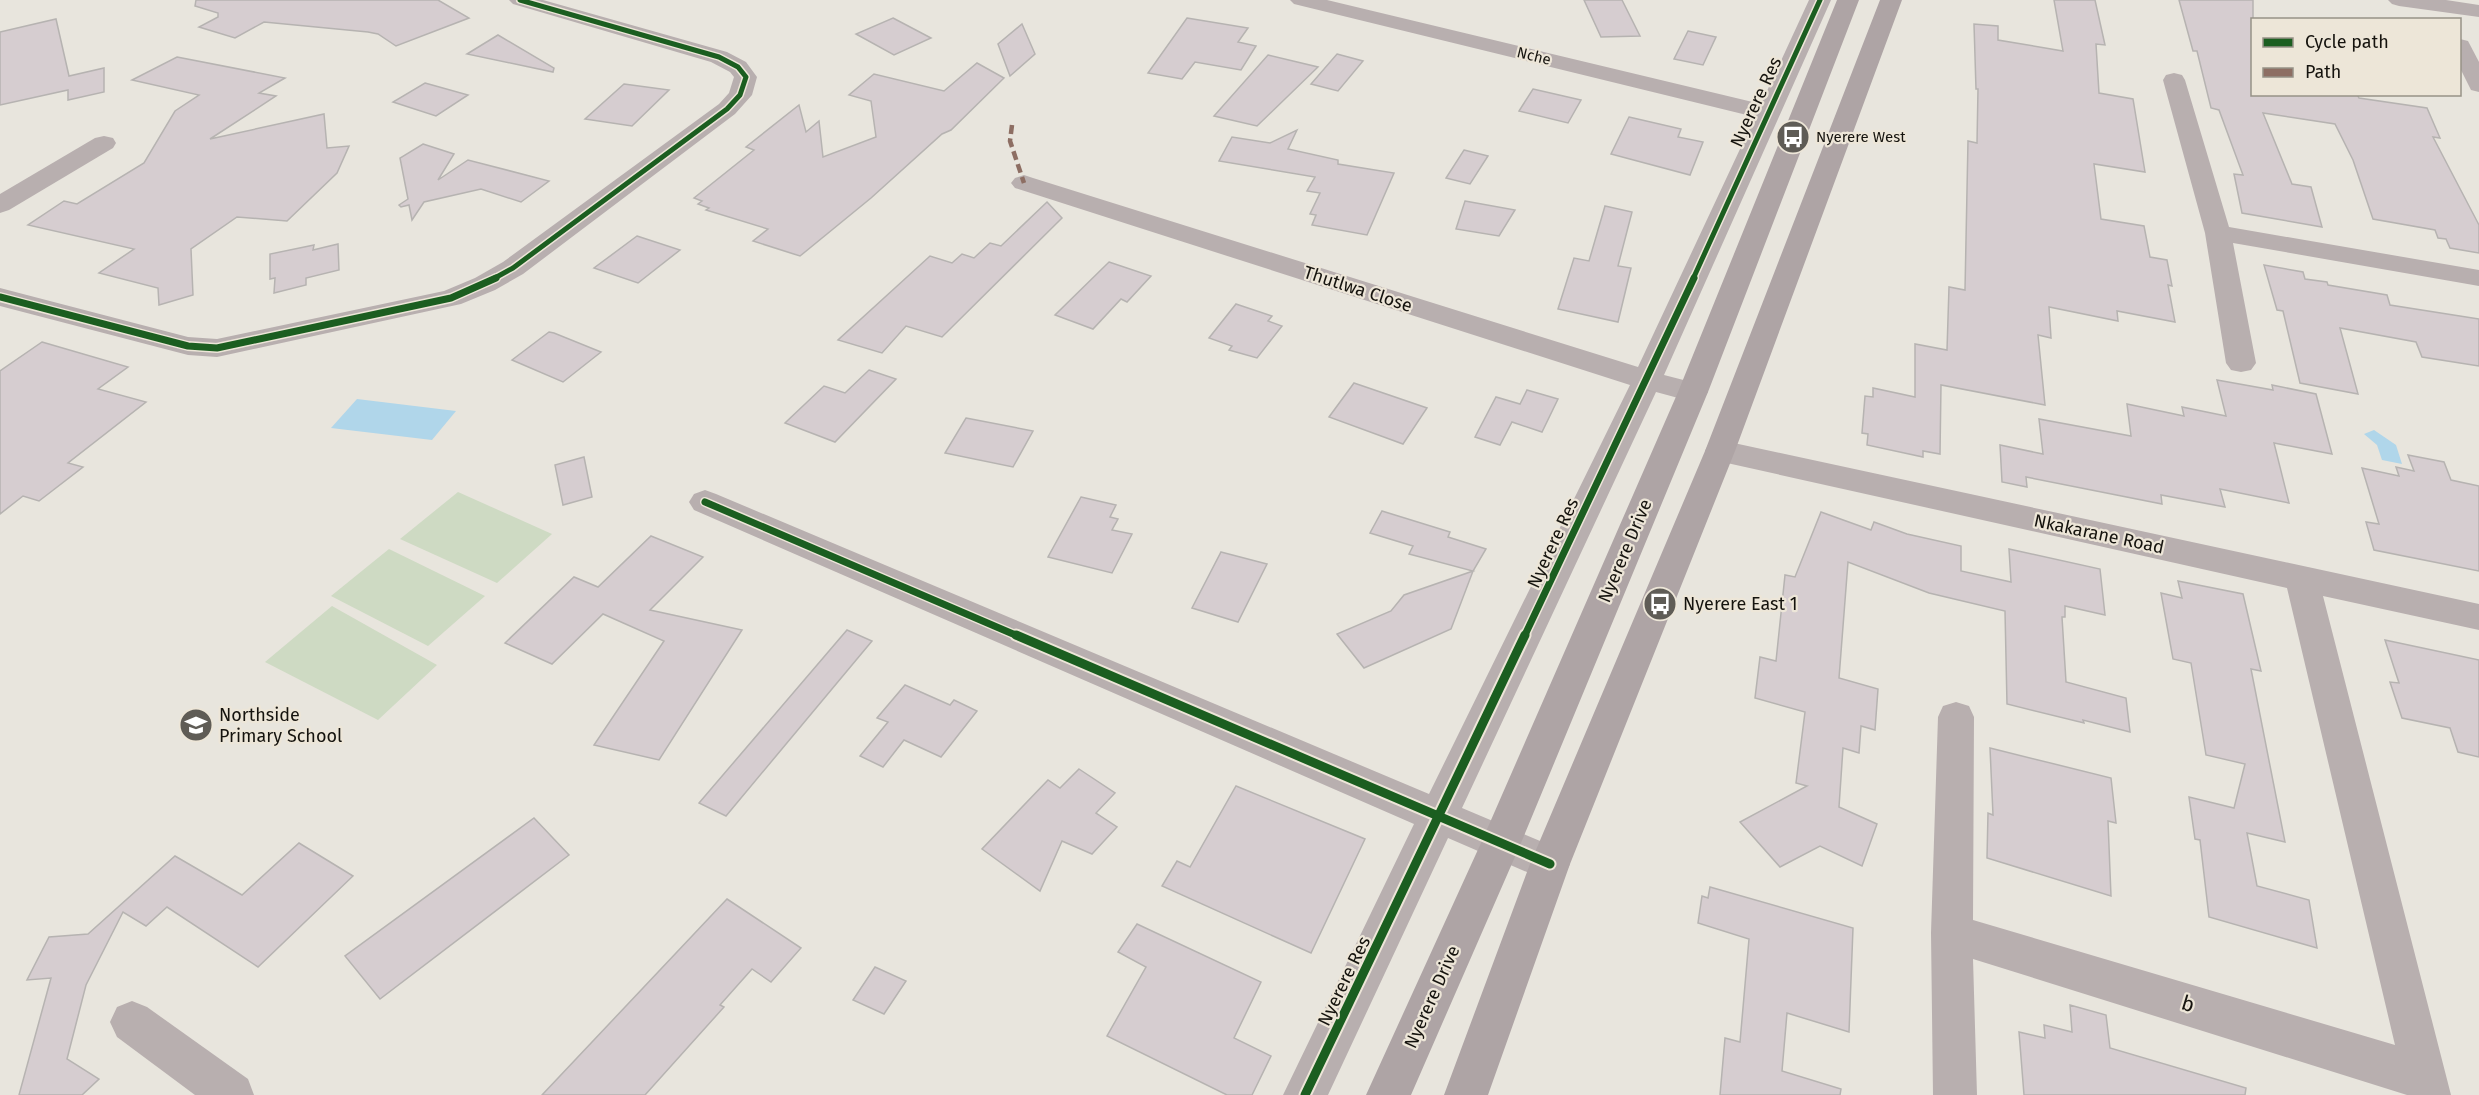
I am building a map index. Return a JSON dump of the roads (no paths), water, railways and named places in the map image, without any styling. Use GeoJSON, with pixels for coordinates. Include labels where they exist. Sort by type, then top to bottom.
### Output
{"type":"FeatureCollection","features":[{"type":"Feature","properties":{"kind":"main road","name":"Nyerere Drive"},"geometry":{"type":"LineString","coordinates":[[1388,1095],[1501,843],[1693,392],[1848,0]]}},
{"type":"Feature","properties":{"kind":"main road"},"geometry":{"type":"LineString","coordinates":[[1466,1095],[1550,864],[1720,451],[1891,0]]}},
{"type":"Feature","properties":{"kind":"street"},"geometry":{"type":"LineString","coordinates":[[0,297],[188,346],[217,348],[451,298],[513,268],[727,109],[740,95],[746,77],[738,67],[719,57],[520,0]]}},
{"type":"Feature","properties":{"kind":"street","name":"Nche"},"geometry":{"type":"LineString","coordinates":[[1301,0],[1767,113]]}},
{"type":"Feature","properties":{"kind":"street","name":"Nyerere Res"},"geometry":{"type":"LineString","coordinates":[[1305,1095],[1440,817],[1647,380],[1820,0]]}},
{"type":"Feature","properties":{"kind":"street"},"geometry":{"type":"LineString","coordinates":[[2399,0],[2440,9],[2479,11]]}},
{"type":"Feature","properties":{"kind":"street"},"geometry":{"type":"LineString","coordinates":[[2461,48],[2479,85]]}},
{"type":"Feature","properties":{"kind":"street"},"geometry":{"type":"LineString","coordinates":[[2174,80],[2218,233],[2241,363]]}},
{"type":"Feature","properties":{"kind":"street"},"geometry":{"type":"LineString","coordinates":[[0,205],[104,143]]}},
{"type":"Feature","properties":{"kind":"street","name":"Thutlwa Close"},"geometry":{"type":"LineString","coordinates":[[1024,183],[1647,380],[1693,392]]}},
{"type":"Feature","properties":{"kind":"street"},"geometry":{"type":"LineString","coordinates":[[2218,233],[2479,278]]}},
{"type":"Feature","properties":{"kind":"street","name":"Nkakarane Road"},"geometry":{"type":"LineString","coordinates":[[1720,451],[2479,617]]}},
{"type":"Feature","properties":{"kind":"street"},"geometry":{"type":"LineString","coordinates":[[705,502],[1550,864]]}},
{"type":"Feature","properties":{"kind":"street"},"geometry":{"type":"LineString","coordinates":[[2302,578],[2427,1086]]}},
{"type":"Feature","properties":{"kind":"street"},"geometry":{"type":"LineString","coordinates":[[1955,1095],[1952,933],[1956,717]]}},
{"type":"Feature","properties":{"kind":"street","name":"b"},"geometry":{"type":"LineString","coordinates":[[1952,933],[2427,1086]]}},
{"type":"Feature","properties":{"kind":"street"},"geometry":{"type":"LineString","coordinates":[[132,1022],[232,1095]]}},
{"type":"Feature","properties":{"kind":"water"},"geometry":{"type":"Polygon","coordinates":[[[357,399],[456,411],[432,440],[331,428],[357,399]]]}},
{"type":"Feature","properties":{"kind":"water"},"geometry":{"type":"Polygon","coordinates":[[[2374,430],[2396,445],[2402,464],[2382,460],[2377,445],[2364,434],[2374,430]]]}},
{"type":"Feature","properties":{"kind":"place","name":"Nyerere West"},"geometry":{"type":"Point","coordinates":[1793,137]}},
{"type":"Feature","properties":{"kind":"place","name":"Nyerere East 1"},"geometry":{"type":"Point","coordinates":[1660,604]}},
{"type":"Feature","properties":{"kind":"place","name":"Northside Primary School"},"geometry":{"type":"Point","coordinates":[196,725]}}]}
